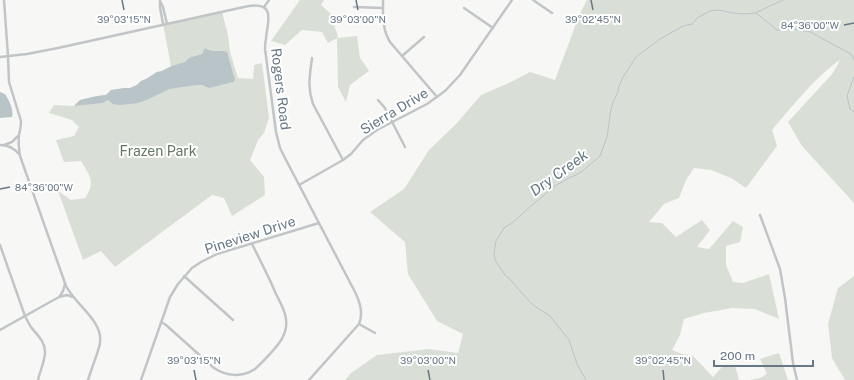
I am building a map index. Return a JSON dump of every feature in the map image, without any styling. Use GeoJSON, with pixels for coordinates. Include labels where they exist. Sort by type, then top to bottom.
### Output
{"type":"FeatureCollection","features":[{"type":"Feature","properties":{"kind":"street"},"geometry":{"type":"LineString","coordinates":[[4,0],[8,56],[8,82],[21,121],[18,146],[20,156],[65,283],[73,297],[97,324],[100,335],[100,344],[88,380]]}},
{"type":"Feature","properties":{"kind":"street"},"geometry":{"type":"LineString","coordinates":[[0,57],[58,48],[244,7],[264,7],[269,0]]}},
{"type":"Feature","properties":{"kind":"street"},"geometry":{"type":"LineString","coordinates":[[383,0],[383,22],[387,38],[437,97]]}},
{"type":"Feature","properties":{"kind":"street","name":"Sierra Drive"},"geometry":{"type":"LineString","coordinates":[[299,185],[343,160],[351,154],[368,136],[377,130],[427,104],[445,91],[460,75],[512,0]]}},
{"type":"Feature","properties":{"kind":"street"},"geometry":{"type":"LineString","coordinates":[[533,0],[552,13]]}},
{"type":"Feature","properties":{"kind":"street"},"geometry":{"type":"LineString","coordinates":[[160,1],[163,24]]}},
{"type":"Feature","properties":{"kind":"street"},"geometry":{"type":"LineString","coordinates":[[160,1],[164,6],[167,24]]}},
{"type":"Feature","properties":{"kind":"street","name":"Rogers Road"},"geometry":{"type":"LineString","coordinates":[[264,7],[267,10],[269,18],[265,49],[276,132],[280,148],[359,299],[362,314],[359,324]]}},
{"type":"Feature","properties":{"kind":"street"},"geometry":{"type":"LineString","coordinates":[[354,7],[383,8]]}},
{"type":"Feature","properties":{"kind":"street"},"geometry":{"type":"LineString","coordinates":[[464,8],[493,28]]}},
{"type":"Feature","properties":{"kind":"street"},"geometry":{"type":"LineString","coordinates":[[402,56],[424,37]]}},
{"type":"Feature","properties":{"kind":"street"},"geometry":{"type":"LineString","coordinates":[[312,58],[309,86],[311,98],[343,160]]}},
{"type":"Feature","properties":{"kind":"street"},"geometry":{"type":"LineString","coordinates":[[378,100],[385,108],[405,147]]}},
{"type":"Feature","properties":{"kind":"street"},"geometry":{"type":"LineString","coordinates":[[2,145],[14,140],[19,133]]}},
{"type":"Feature","properties":{"kind":"street"},"geometry":{"type":"LineString","coordinates":[[2,145],[8,146],[16,151],[20,156]]}},
{"type":"Feature","properties":{"kind":"street"},"geometry":{"type":"LineString","coordinates":[[760,215],[780,269],[793,362],[797,380]]}},
{"type":"Feature","properties":{"kind":"street","name":"Pineview Drive"},"geometry":{"type":"LineString","coordinates":[[141,380],[170,297],[184,276],[196,265],[227,250],[252,244],[319,223]]}},
{"type":"Feature","properties":{"kind":"street"},"geometry":{"type":"LineString","coordinates":[[161,322],[214,368],[222,373],[242,375],[257,367],[281,341],[285,331],[286,320],[283,309],[252,244]]}},
{"type":"Feature","properties":{"kind":"street"},"geometry":{"type":"LineString","coordinates":[[0,246],[25,316],[31,327],[41,339],[44,348],[44,360],[38,380]]}},
{"type":"Feature","properties":{"kind":"street"},"geometry":{"type":"LineString","coordinates":[[184,276],[233,320]]}},
{"type":"Feature","properties":{"kind":"street"},"geometry":{"type":"LineString","coordinates":[[59,296],[63,291],[65,283]]}},
{"type":"Feature","properties":{"kind":"street"},"geometry":{"type":"LineString","coordinates":[[0,330],[59,296],[67,295],[73,297]]}},
{"type":"Feature","properties":{"kind":"street"},"geometry":{"type":"LineString","coordinates":[[309,380],[359,324],[375,333]]}},
{"type":"Feature","properties":{"kind":"green space"},"geometry":{"type":"Polygon","coordinates":[[[300,0],[324,0],[321,5],[330,13],[338,38],[357,36],[360,58],[369,71],[350,85],[346,102],[338,87],[337,38],[328,43],[322,32],[302,30],[285,45],[271,41],[300,0]]]}},
{"type":"Feature","properties":{"kind":"green space"},"geometry":{"type":"Polygon","coordinates":[[[587,0],[854,0],[854,203],[802,146],[788,122],[833,73],[840,60],[813,84],[772,130],[777,146],[746,188],[731,178],[711,170],[694,168],[686,180],[679,198],[664,204],[649,222],[662,223],[676,237],[702,220],[710,230],[697,247],[709,249],[733,221],[743,227],[740,242],[726,246],[726,265],[733,282],[743,283],[769,274],[779,319],[755,309],[732,308],[704,313],[684,319],[680,335],[672,350],[682,354],[692,355],[713,377],[723,366],[735,366],[739,380],[345,380],[351,373],[377,355],[429,349],[458,353],[463,334],[437,321],[408,274],[405,242],[370,212],[404,189],[429,150],[457,123],[481,95],[530,72],[555,80],[580,13],[587,0]]]}},
{"type":"Feature","properties":{"kind":"green space","name":"Frazen Park"},"geometry":{"type":"Polygon","coordinates":[[[222,12],[228,35],[230,52],[238,78],[253,79],[254,65],[262,63],[269,118],[264,133],[258,140],[250,160],[264,177],[265,195],[232,216],[224,198],[212,195],[115,267],[101,251],[83,260],[58,191],[71,200],[85,198],[91,183],[89,175],[81,161],[64,162],[56,140],[74,136],[79,127],[72,120],[49,113],[54,105],[74,106],[80,100],[106,95],[111,90],[130,88],[157,72],[171,66],[163,24],[222,12]]]}},
{"type":"Feature","properties":{"kind":"green space"},"geometry":{"type":"Polygon","coordinates":[[[854,276],[854,380],[845,380],[832,358],[828,324],[838,288],[854,276]]]}},
{"type":"Feature","properties":{"kind":"green space"},"geometry":{"type":"Polygon","coordinates":[[[779,353],[788,380],[750,380],[760,378],[767,374],[760,359],[779,353]]]}},
{"type":"Feature","properties":{"kind":"shaded area"},"geometry":{"type":"Polygon","coordinates":[[[205,48],[211,51],[227,52],[235,80],[233,82],[209,88],[202,85],[196,85],[169,89],[138,103],[120,105],[113,104],[108,100],[102,103],[74,106],[80,100],[106,95],[111,90],[130,88],[137,85],[157,72],[202,54],[205,48]]]}},
{"type":"Feature","properties":{"kind":"shaded area"},"geometry":{"type":"Polygon","coordinates":[[[0,92],[5,94],[10,102],[12,117],[0,118],[0,92]]]}},
{"type":"Feature","properties":{"kind":"waterway","name":"Dry Creek"},"geometry":{"type":"LineString","coordinates":[[586,380],[577,364],[569,340],[550,316],[533,305],[505,275],[495,260],[494,253],[496,241],[504,228],[512,223],[555,186],[580,173],[600,156],[607,137],[613,102],[623,77],[636,57],[660,39],[683,26],[692,24],[697,18],[710,11],[718,10],[744,14],[755,13],[783,0]]}},
{"type":"Feature","properties":{"kind":"waterway"},"geometry":{"type":"LineString","coordinates":[[756,13],[777,30],[794,29],[811,32],[851,54],[854,60]]}},
{"type":"Feature","properties":{"kind":"waterway"},"geometry":{"type":"LineString","coordinates":[[854,77],[847,96],[850,109],[854,112]]}}]}
